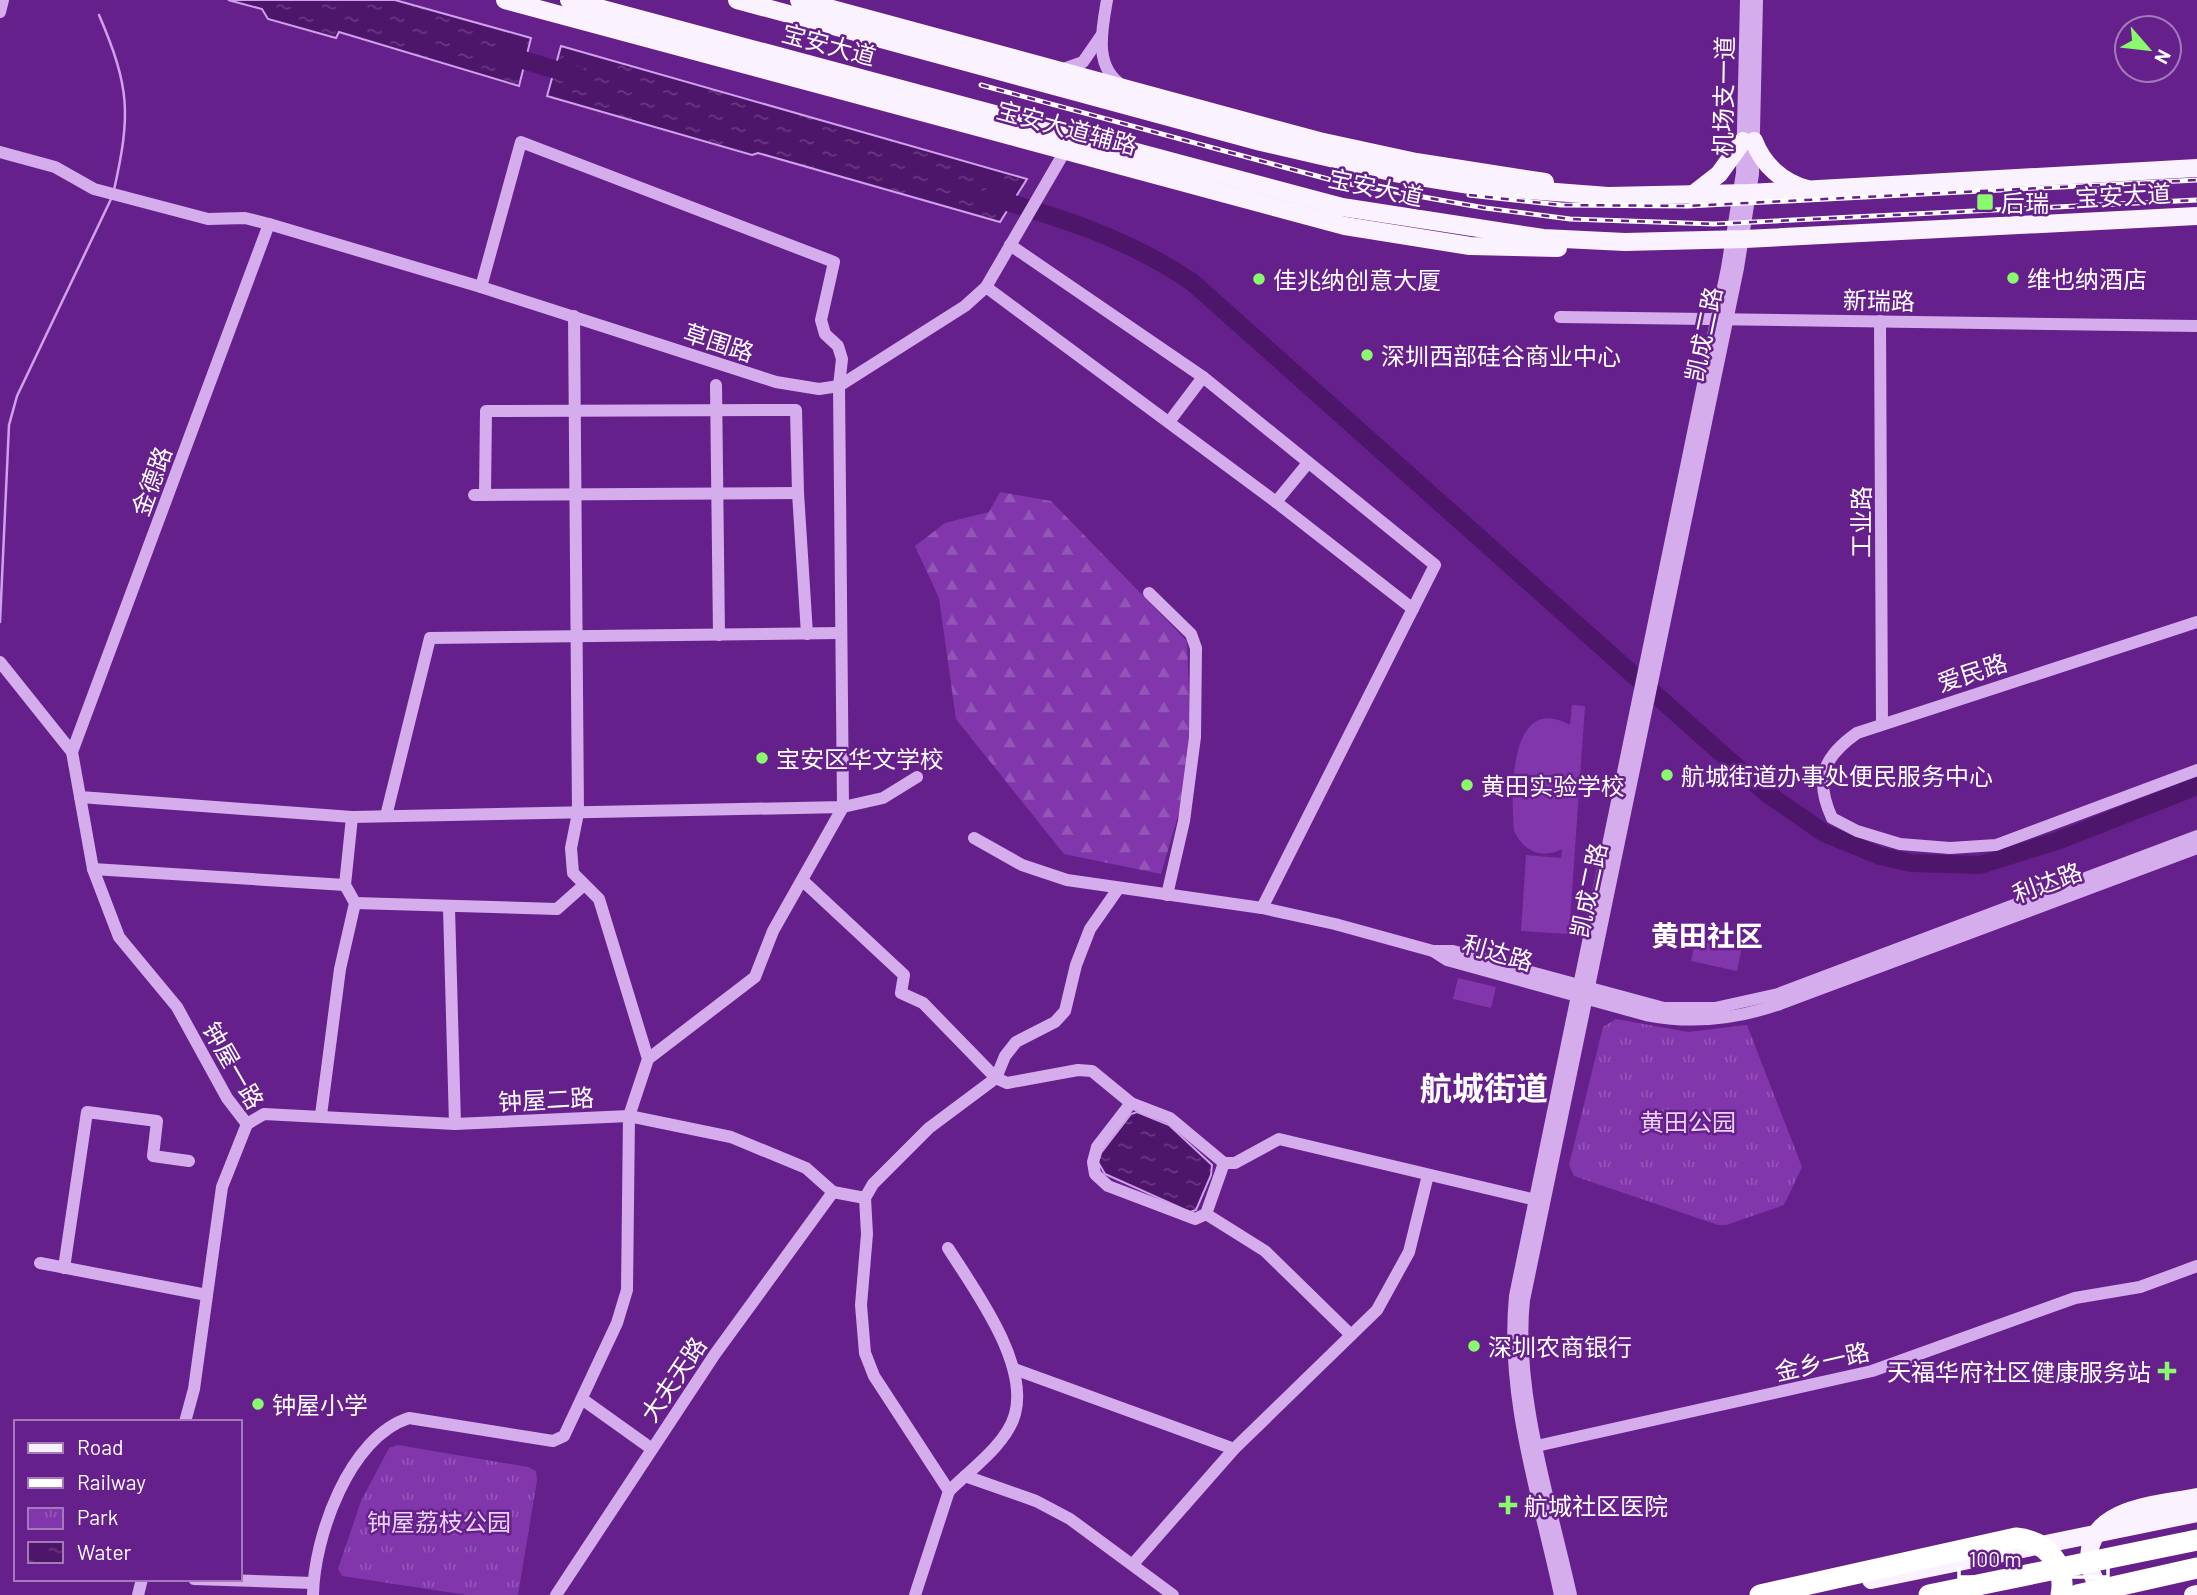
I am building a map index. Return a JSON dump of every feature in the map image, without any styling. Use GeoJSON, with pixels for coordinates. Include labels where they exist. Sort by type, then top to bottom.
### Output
{"type":"FeatureCollection","features":[{"type":"Feature","properties":{"kind":"highway"},"geometry":{"type":"LineString","coordinates":[[1760,1595],[1993,1541],[2025,1539],[2041,1545],[2053,1557],[2061,1572],[2061,1595]]}},
{"type":"Feature","properties":{"kind":"highway"},"geometry":{"type":"LineString","coordinates":[[1929,1595],[2197,1539]]}},
{"type":"Feature","properties":{"kind":"highway"},"geometry":{"type":"LineString","coordinates":[[2077,1595],[2197,1568]]}},
{"type":"Feature","properties":{"kind":"main road","name":"宝安大道辅路"},"geometry":{"type":"LineString","coordinates":[[505,0],[1345,226],[1412,238],[1525,249],[1625,242]]}},
{"type":"Feature","properties":{"kind":"main road","name":"宝安大道"},"geometry":{"type":"LineString","coordinates":[[569,0],[1342,206],[1543,238],[1625,242],[1738,239],[2197,216]]}},
{"type":"Feature","properties":{"kind":"main road","name":"宝安大道"},"geometry":{"type":"LineString","coordinates":[[737,0],[1261,142],[1395,173],[1534,192],[1690,195],[2197,168]]}},
{"type":"Feature","properties":{"kind":"main road"},"geometry":{"type":"LineString","coordinates":[[799,0],[1319,141],[1416,162],[1530,180],[1690,195],[1719,174],[1749,141],[1780,176],[1795,185],[1814,190]]}},
{"type":"Feature","properties":{"kind":"main road"},"geometry":{"type":"LineString","coordinates":[[804,63],[915,111]]}},
{"type":"Feature","properties":{"kind":"main road"},"geometry":{"type":"LineString","coordinates":[[2107,1595],[2094,1579],[2089,1562],[2091,1545],[2099,1529],[2119,1514],[2197,1497]]}},
{"type":"Feature","properties":{"kind":"main road"},"geometry":{"type":"LineString","coordinates":[[1799,1595],[2197,1513]]}},
{"type":"Feature","properties":{"kind":"street"},"geometry":{"type":"LineString","coordinates":[[0,12],[3,0]]}},
{"type":"Feature","properties":{"kind":"street"},"geometry":{"type":"LineString","coordinates":[[1059,70],[1083,62],[1096,48],[1101,36],[1107,0]]}},
{"type":"Feature","properties":{"kind":"street","name":"机场支一道"},"geometry":{"type":"LineString","coordinates":[[1746,0],[1749,141]]}},
{"type":"Feature","properties":{"kind":"street","name":"机场支一道"},"geometry":{"type":"LineString","coordinates":[[1745,193],[1757,0]]}},
{"type":"Feature","properties":{"kind":"street"},"geometry":{"type":"LineString","coordinates":[[1101,36],[1106,68],[1117,82],[1129,89]]}},
{"type":"Feature","properties":{"kind":"street"},"geometry":{"type":"LineString","coordinates":[[218,1581],[313,1589],[331,1509],[358,1455],[378,1434],[409,1418],[554,1441],[564,1436],[617,1323],[627,1290],[629,1116],[648,1059],[755,977],[773,931],[843,807],[839,386],[842,359],[838,346],[825,334],[821,320],[834,262],[521,142],[481,287]]}},
{"type":"Feature","properties":{"kind":"street"},"geometry":{"type":"LineString","coordinates":[[839,386],[965,306],[986,287],[1065,151]]}},
{"type":"Feature","properties":{"kind":"street","name":"草围路"},"geometry":{"type":"LineString","coordinates":[[0,152],[55,167],[94,189],[208,219],[245,218],[270,224],[574,316],[776,382],[820,389],[839,386]]}},
{"type":"Feature","properties":{"kind":"street","name":"凯成二路"},"geometry":{"type":"LineString","coordinates":[[1560,1595],[1533,1447],[1525,1385],[1521,1335],[1528,1280],[1539,1201],[1722,321],[1745,193]]}},
{"type":"Feature","properties":{"kind":"street","name":"金德路"},"geometry":{"type":"LineString","coordinates":[[72,752],[270,224]]}},
{"type":"Feature","properties":{"kind":"street"},"geometry":{"type":"LineString","coordinates":[[1010,245],[1203,377],[1435,565],[1262,908]]}},
{"type":"Feature","properties":{"kind":"street"},"geometry":{"type":"LineString","coordinates":[[986,287],[1276,502],[1413,609]]}},
{"type":"Feature","properties":{"kind":"street"},"geometry":{"type":"LineString","coordinates":[[574,316],[578,813],[571,848],[573,873],[599,899],[648,1059]]}},
{"type":"Feature","properties":{"kind":"street","name":"新瑞路"},"geometry":{"type":"LineString","coordinates":[[1560,317],[2197,326]]}},
{"type":"Feature","properties":{"kind":"street","name":"工业路"},"geometry":{"type":"LineString","coordinates":[[1880,321],[1882,723]]}},
{"type":"Feature","properties":{"kind":"street"},"geometry":{"type":"LineString","coordinates":[[1169,422],[1203,377]]}},
{"type":"Feature","properties":{"kind":"street"},"geometry":{"type":"LineString","coordinates":[[716,385],[719,635]]}},
{"type":"Feature","properties":{"kind":"street"},"geometry":{"type":"LineString","coordinates":[[798,493],[479,495],[486,411],[796,410],[807,634]]}},
{"type":"Feature","properties":{"kind":"street"},"geometry":{"type":"LineString","coordinates":[[1276,502],[1308,463]]}},
{"type":"Feature","properties":{"kind":"street"},"geometry":{"type":"LineString","coordinates":[[1149,593],[1191,634],[1196,648],[1195,737],[1184,821],[1167,895]]}},
{"type":"Feature","properties":{"kind":"street","name":"爱民路"},"geometry":{"type":"LineString","coordinates":[[2197,622],[1857,733],[1841,744],[1823,773],[1822,788],[1832,818],[1857,831],[1900,844],[1950,848],[1996,845],[2197,770]]}},
{"type":"Feature","properties":{"kind":"street"},"geometry":{"type":"LineString","coordinates":[[386,816],[430,638],[841,633]]}},
{"type":"Feature","properties":{"kind":"street"},"geometry":{"type":"LineString","coordinates":[[3,665],[72,752]]}},
{"type":"Feature","properties":{"kind":"street","name":"钟屋一路"},"geometry":{"type":"LineString","coordinates":[[72,752],[93,869],[119,937],[177,1007],[227,1098],[247,1124],[222,1187],[194,1389],[186,1420]]}},
{"type":"Feature","properties":{"kind":"street"},"geometry":{"type":"LineString","coordinates":[[80,797],[352,817],[843,807],[883,798],[917,777]]}},
{"type":"Feature","properties":{"kind":"street"},"geometry":{"type":"LineString","coordinates":[[321,1115],[340,968],[355,903],[345,885],[352,817]]}},
{"type":"Feature","properties":{"kind":"street","name":"利达路"},"geometry":{"type":"LineString","coordinates":[[1582,992],[1676,1009],[1715,1008],[1751,1002],[2197,836]]}},
{"type":"Feature","properties":{"kind":"street","name":"利达路"},"geometry":{"type":"LineString","coordinates":[[974,838],[1022,865],[1068,880],[1262,908],[1335,924],[1433,951],[1453,951],[1672,1019],[1717,1018],[1754,1012],[2197,848]]}},
{"type":"Feature","properties":{"kind":"street"},"geometry":{"type":"LineString","coordinates":[[93,869],[345,885]]}},
{"type":"Feature","properties":{"kind":"street"},"geometry":{"type":"LineString","coordinates":[[802,880],[904,975],[901,993],[923,1003],[996,1078],[1007,1083],[1078,1070],[1092,1071],[1131,1103],[1170,1118],[1224,1163],[1235,1163],[1279,1139],[1539,1201]]}},
{"type":"Feature","properties":{"kind":"street"},"geometry":{"type":"LineString","coordinates":[[355,903],[449,908],[557,909],[584,885]]}},
{"type":"Feature","properties":{"kind":"street"},"geometry":{"type":"LineString","coordinates":[[950,1491],[874,1376],[865,1353],[861,1305],[867,1234],[865,1198],[873,1184],[929,1128],[996,1078],[1005,1056],[1016,1042],[1055,1022],[1065,1011],[1076,965],[1090,929],[1118,888]]}},
{"type":"Feature","properties":{"kind":"street"},"geometry":{"type":"LineString","coordinates":[[449,908],[455,1124]]}},
{"type":"Feature","properties":{"kind":"street"},"geometry":{"type":"LineString","coordinates":[[1131,1103],[1097,1147],[1093,1162],[1096,1174],[1108,1186],[1195,1219],[1206,1213],[1224,1163]]}},
{"type":"Feature","properties":{"kind":"street"},"geometry":{"type":"LineString","coordinates":[[64,1268],[87,1112],[157,1121],[153,1157],[189,1161]]}},
{"type":"Feature","properties":{"kind":"street","name":"钟屋二路"},"geometry":{"type":"LineString","coordinates":[[247,1124],[264,1114],[455,1124],[629,1116],[731,1137],[806,1168],[833,1192]]}},
{"type":"Feature","properties":{"kind":"street"},"geometry":{"type":"LineString","coordinates":[[1133,1564],[1234,1449],[1377,1310],[1395,1283],[1409,1252],[1428,1175]]}},
{"type":"Feature","properties":{"kind":"street"},"geometry":{"type":"LineString","coordinates":[[833,1192],[865,1198]]}},
{"type":"Feature","properties":{"kind":"street","name":"大夫天路"},"geometry":{"type":"LineString","coordinates":[[556,1595],[715,1354],[833,1192]]}},
{"type":"Feature","properties":{"kind":"street"},"geometry":{"type":"LineString","coordinates":[[1206,1213],[1265,1251],[1352,1335]]}},
{"type":"Feature","properties":{"kind":"street"},"geometry":{"type":"LineString","coordinates":[[915,1595],[950,1491],[1000,1440],[1015,1414],[1017,1398],[1014,1369],[992,1318],[948,1248]]}},
{"type":"Feature","properties":{"kind":"street"},"geometry":{"type":"LineString","coordinates":[[40,1263],[207,1295]]}},
{"type":"Feature","properties":{"kind":"street","name":"金乡一路"},"geometry":{"type":"LineString","coordinates":[[1533,1447],[1872,1371],[2075,1298],[2140,1287],[2197,1266]]}},
{"type":"Feature","properties":{"kind":"street"},"geometry":{"type":"LineString","coordinates":[[1014,1369],[1234,1449]]}},
{"type":"Feature","properties":{"kind":"street"},"geometry":{"type":"LineString","coordinates":[[582,1399],[652,1448]]}},
{"type":"Feature","properties":{"kind":"street","name":"凯成二路"},"geometry":{"type":"LineString","coordinates":[[1533,1447],[1571,1595]]}},
{"type":"Feature","properties":{"kind":"street"},"geometry":{"type":"LineString","coordinates":[[964,1476],[1036,1501],[1070,1519],[1173,1595]]}},
{"type":"Feature","properties":{"kind":"green space"},"geometry":{"type":"Polygon","coordinates":[[[1000,492],[1051,501],[1187,641],[1190,726],[1180,809],[1161,874],[1064,854],[956,719],[939,598],[915,546],[945,523],[989,512],[1000,492]]]}},
{"type":"Feature","properties":{"kind":"green space"},"geometry":{"type":"Polygon","coordinates":[[[1572,705],[1585,706],[1569,934],[1521,931],[1526,855],[1561,858],[1562,849],[1547,853],[1534,852],[1523,844],[1514,831],[1514,773],[1518,752],[1524,734],[1535,722],[1550,718],[1570,725],[1572,705]]]}},
{"type":"Feature","properties":{"kind":"green space"},"geometry":{"type":"Polygon","coordinates":[[[1696,938],[1742,947],[1737,971],[1691,961],[1696,938]]]}},
{"type":"Feature","properties":{"kind":"green space"},"geometry":{"type":"Polygon","coordinates":[[[1458,978],[1496,987],[1491,1008],[1453,999],[1458,978]]]}},
{"type":"Feature","properties":{"kind":"green space","name":"黄田公园"},"geometry":{"type":"Polygon","coordinates":[[[1616,1019],[1688,1032],[1747,1025],[1802,1167],[1784,1205],[1726,1225],[1718,1225],[1574,1176],[1569,1165],[1603,1027],[1616,1019]]]}},
{"type":"Feature","properties":{"kind":"green space","name":"钟屋荔枝公园"},"geometry":{"type":"Polygon","coordinates":[[[398,1445],[528,1467],[536,1471],[537,1480],[518,1595],[467,1595],[342,1576],[338,1569],[361,1501],[389,1448],[398,1445]]]}},
{"type":"Feature","properties":{"kind":"water"},"geometry":{"type":"Polygon","coordinates":[[[228,0],[395,0],[531,38],[519,86],[339,32],[336,38],[268,19],[262,9],[228,0]]]}},
{"type":"Feature","properties":{"kind":"water"},"geometry":{"type":"Polygon","coordinates":[[[561,46],[1027,179],[1000,222],[758,153],[752,155],[547,96],[561,46]]]}},
{"type":"Feature","properties":{"kind":"water"},"geometry":{"type":"Polygon","coordinates":[[[1137,1112],[1169,1125],[1212,1165],[1211,1175],[1196,1210],[1190,1212],[1105,1174],[1098,1162],[1101,1153],[1131,1114],[1137,1112]]]}},
{"type":"Feature","properties":{"kind":"waterway"},"geometry":{"type":"LineString","coordinates":[[99,15],[117,62],[124,101],[123,141],[114,190]]}},
{"type":"Feature","properties":{"kind":"waterway"},"geometry":{"type":"LineString","coordinates":[[503,54],[577,76]]}},
{"type":"Feature","properties":{"kind":"waterway"},"geometry":{"type":"LineString","coordinates":[[0,622],[9,425],[17,396],[112,197]]}},
{"type":"Feature","properties":{"kind":"waterway"},"geometry":{"type":"LineString","coordinates":[[990,197],[1094,231],[1144,254],[1192,282],[1765,792],[1824,833],[1880,856],[1911,863],[1980,865],[2057,841],[2197,786]]}},
{"type":"Feature","properties":{"kind":"railway"},"geometry":{"type":"LineString","coordinates":[[981,85],[1339,182],[1485,208],[1570,219],[1714,224],[2197,200]]}},
{"type":"Feature","properties":{"kind":"railway"},"geometry":{"type":"LineString","coordinates":[[1469,195],[1561,205],[1688,206],[2197,180]]}},
{"type":"Feature","properties":{"kind":"place","name":"后瑞"},"geometry":{"type":"Point","coordinates":[1985,202]}},
{"type":"Feature","properties":{"kind":"place","name":"维也纳酒店"},"geometry":{"type":"Point","coordinates":[2013,278]}},
{"type":"Feature","properties":{"kind":"place","name":"佳兆纳创意大厦"},"geometry":{"type":"Point","coordinates":[1259,279]}},
{"type":"Feature","properties":{"kind":"place","name":"深圳西部硅谷商业中心"},"geometry":{"type":"Point","coordinates":[1367,355]}},
{"type":"Feature","properties":{"kind":"place","name":"宝安区华文学校"},"geometry":{"type":"Point","coordinates":[762,758]}},
{"type":"Feature","properties":{"kind":"place","name":"航城街道办事处便民服务中心"},"geometry":{"type":"Point","coordinates":[1667,775]}},
{"type":"Feature","properties":{"kind":"place","name":"黄田实验学校"},"geometry":{"type":"Point","coordinates":[1467,785]}},
{"type":"Feature","properties":{"kind":"place","name":"深圳农商银行"},"geometry":{"type":"Point","coordinates":[1474,1346]}},
{"type":"Feature","properties":{"kind":"place","name":"天福华府社区健康服务站"},"geometry":{"type":"Point","coordinates":[2167,1371]}},
{"type":"Feature","properties":{"kind":"place","name":"钟屋小学"},"geometry":{"type":"Point","coordinates":[258,1404]}},
{"type":"Feature","properties":{"kind":"place","name":"航城社区医院"},"geometry":{"type":"Point","coordinates":[1508,1505]}},
{"type":"Feature","properties":{"kind":"district","name":"黄田社区"},"geometry":{"type":"Point","coordinates":[1707,935]}},
{"type":"Feature","properties":{"kind":"district","name":"航城街道"},"geometry":{"type":"Point","coordinates":[1484,1087]}}]}
